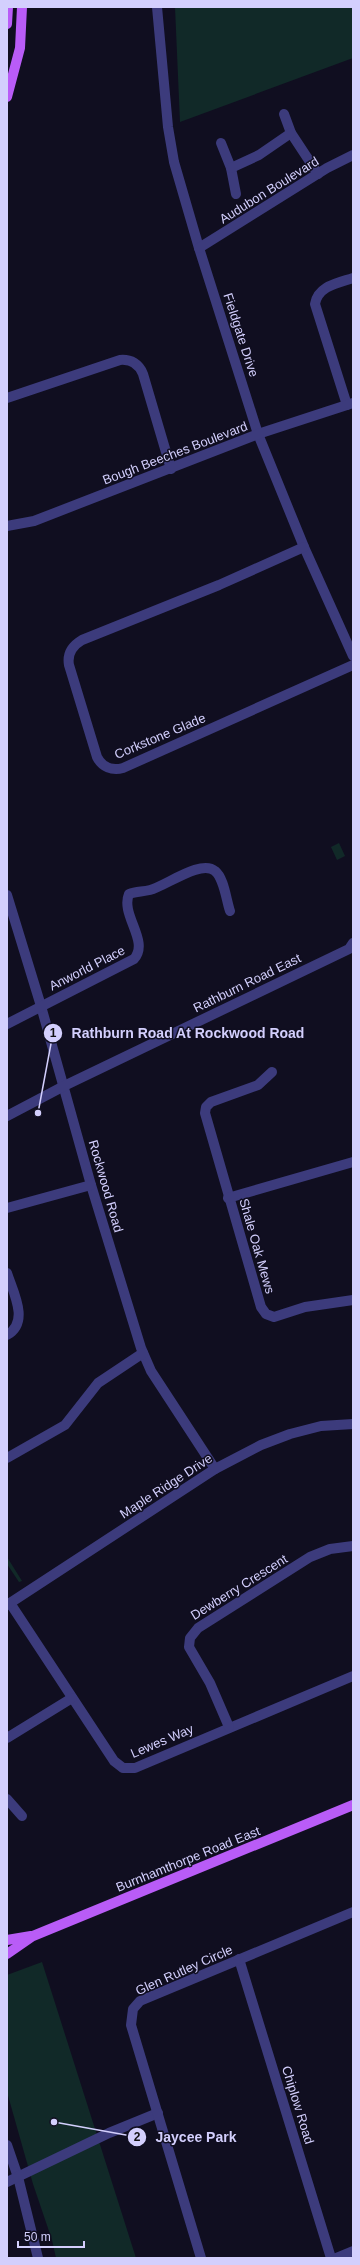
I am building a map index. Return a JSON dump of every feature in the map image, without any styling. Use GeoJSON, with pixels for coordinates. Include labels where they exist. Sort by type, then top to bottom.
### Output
{"type":"FeatureCollection","features":[{"type":"Feature","properties":{"kind":"main road"},"geometry":{"type":"LineString","coordinates":[[7,24],[8,7]]}},
{"type":"Feature","properties":{"kind":"main road"},"geometry":{"type":"LineString","coordinates":[[7,97],[20,48],[22,7]]}},
{"type":"Feature","properties":{"kind":"main road","name":"Burnhamthorpe Road East"},"geometry":{"type":"LineString","coordinates":[[7,1954],[33,1936],[353,1805]]}},
{"type":"Feature","properties":{"kind":"main road","name":"Burnhamthorpe Road East"},"geometry":{"type":"LineString","coordinates":[[7,1940],[33,1936]]}},
{"type":"Feature","properties":{"kind":"street","name":"Fieldgate Drive"},"geometry":{"type":"LineString","coordinates":[[156,7],[168,127],[174,162],[199,248],[258,434],[304,547],[353,656]]}},
{"type":"Feature","properties":{"kind":"street"},"geometry":{"type":"LineString","coordinates":[[284,114],[291,133],[318,174]]}},
{"type":"Feature","properties":{"kind":"street"},"geometry":{"type":"LineString","coordinates":[[231,168],[259,156],[291,133]]}},
{"type":"Feature","properties":{"kind":"street"},"geometry":{"type":"LineString","coordinates":[[221,143],[231,168],[236,194]]}},
{"type":"Feature","properties":{"kind":"street","name":"Audubon Boulevard"},"geometry":{"type":"LineString","coordinates":[[199,248],[318,174],[353,155]]}},
{"type":"Feature","properties":{"kind":"street"},"geometry":{"type":"LineString","coordinates":[[350,404],[315,304],[317,296],[323,290],[353,278]]}},
{"type":"Feature","properties":{"kind":"street"},"geometry":{"type":"LineString","coordinates":[[7,398],[120,360],[131,361],[138,366],[143,374],[171,469]]}},
{"type":"Feature","properties":{"kind":"street","name":"Bough Beeches Boulevard"},"geometry":{"type":"LineString","coordinates":[[7,526],[34,521],[258,434],[350,404]]}},
{"type":"Feature","properties":{"kind":"street","name":"Corkstone Glade"},"geometry":{"type":"LineString","coordinates":[[304,547],[219,585],[82,640],[74,646],[69,655],[69,665],[97,757],[108,768],[122,768],[353,665]]}},
{"type":"Feature","properties":{"kind":"street","name":"Anworld Place"},"geometry":{"type":"LineString","coordinates":[[41,1006],[130,962],[137,956],[139,945],[127,907],[129,894],[150,890],[199,868],[208,867],[219,876],[230,911]]}},
{"type":"Feature","properties":{"kind":"street","name":"Rockwood Road"},"geometry":{"type":"LineString","coordinates":[[7,895],[41,1006],[91,1185],[143,1354],[151,1371],[215,1469]]}},
{"type":"Feature","properties":{"kind":"street","name":"Rathburn Road East"},"geometry":{"type":"LineString","coordinates":[[7,1116],[64,1086],[352,947]]}},
{"type":"Feature","properties":{"kind":"street"},"geometry":{"type":"LineString","coordinates":[[7,1024],[41,1006]]}},
{"type":"Feature","properties":{"kind":"street"},"geometry":{"type":"LineString","coordinates":[[228,1198],[205,1116],[206,1107],[212,1101],[262,1082],[272,1072]]}},
{"type":"Feature","properties":{"kind":"street","name":"Shale Oak Mews"},"geometry":{"type":"LineString","coordinates":[[353,1162],[228,1198],[261,1307],[266,1314],[275,1317],[305,1307],[353,1300]]}},
{"type":"Feature","properties":{"kind":"street"},"geometry":{"type":"LineString","coordinates":[[7,1208],[91,1185]]}},
{"type":"Feature","properties":{"kind":"street"},"geometry":{"type":"LineString","coordinates":[[7,1273],[19,1317],[16,1328],[7,1335]]}},
{"type":"Feature","properties":{"kind":"street"},"geometry":{"type":"LineString","coordinates":[[7,1458],[65,1426],[98,1383],[143,1354]]}},
{"type":"Feature","properties":{"kind":"street","name":"Maple Ridge Drive"},"geometry":{"type":"LineString","coordinates":[[8,1604],[215,1469],[262,1445],[290,1434],[321,1426],[353,1424]]}},
{"type":"Feature","properties":{"kind":"street","name":"Dewberry Crescent"},"geometry":{"type":"LineString","coordinates":[[229,1727],[210,1683],[191,1652],[189,1643],[191,1634],[198,1628],[310,1557],[330,1549],[353,1546]]}},
{"type":"Feature","properties":{"kind":"street","name":"Lewes Way"},"geometry":{"type":"LineString","coordinates":[[8,1604],[114,1761],[123,1768],[135,1768],[229,1727],[353,1676]]}},
{"type":"Feature","properties":{"kind":"street"},"geometry":{"type":"LineString","coordinates":[[7,1738],[72,1698]]}},
{"type":"Feature","properties":{"kind":"street"},"geometry":{"type":"LineString","coordinates":[[7,1799],[22,1816]]}},
{"type":"Feature","properties":{"kind":"street","name":"Glen Rutley Circle"},"geometry":{"type":"LineString","coordinates":[[201,2258],[131,2025],[133,2009],[140,2001],[353,1912]]}},
{"type":"Feature","properties":{"kind":"street","name":"Chiplow Road"},"geometry":{"type":"LineString","coordinates":[[240,1959],[331,2258]]}},
{"type":"Feature","properties":{"kind":"street"},"geometry":{"type":"LineString","coordinates":[[7,2182],[109,2133],[158,2113]]}},
{"type":"Feature","properties":{"kind":"street"},"geometry":{"type":"LineString","coordinates":[[7,2145],[18,2177],[38,2258]]}},
{"type":"Feature","properties":{"kind":"street"},"geometry":{"type":"LineString","coordinates":[[336,2258],[353,2251]]}},
{"type":"Feature","properties":{"kind":"green space"},"geometry":{"type":"Polygon","coordinates":[[[175,7],[353,7],[353,58],[180,122],[175,7]]]}},
{"type":"Feature","properties":{"kind":"green space"},"geometry":{"type":"Polygon","coordinates":[[[339,843],[345,856],[337,860],[331,847],[339,843]]]}},
{"type":"Feature","properties":{"kind":"green space"},"geometry":{"type":"Polygon","coordinates":[[[7,1557],[22,1581],[19,1582],[7,1564],[7,1557]]]}},
{"type":"Feature","properties":{"kind":"green space"},"geometry":{"type":"Polygon","coordinates":[[[42,1962],[136,2258],[56,2258],[52,2240],[33,2184],[7,2092],[7,1975],[42,1962]]]}},
{"type":"Feature","properties":{"kind":"place","name":"Rathburn Road At Rockwood Road"},"geometry":{"type":"Point","coordinates":[38,1113]}},
{"type":"Feature","properties":{"kind":"place","name":"Jaycee Park"},"geometry":{"type":"Point","coordinates":[54,2122]}}]}
